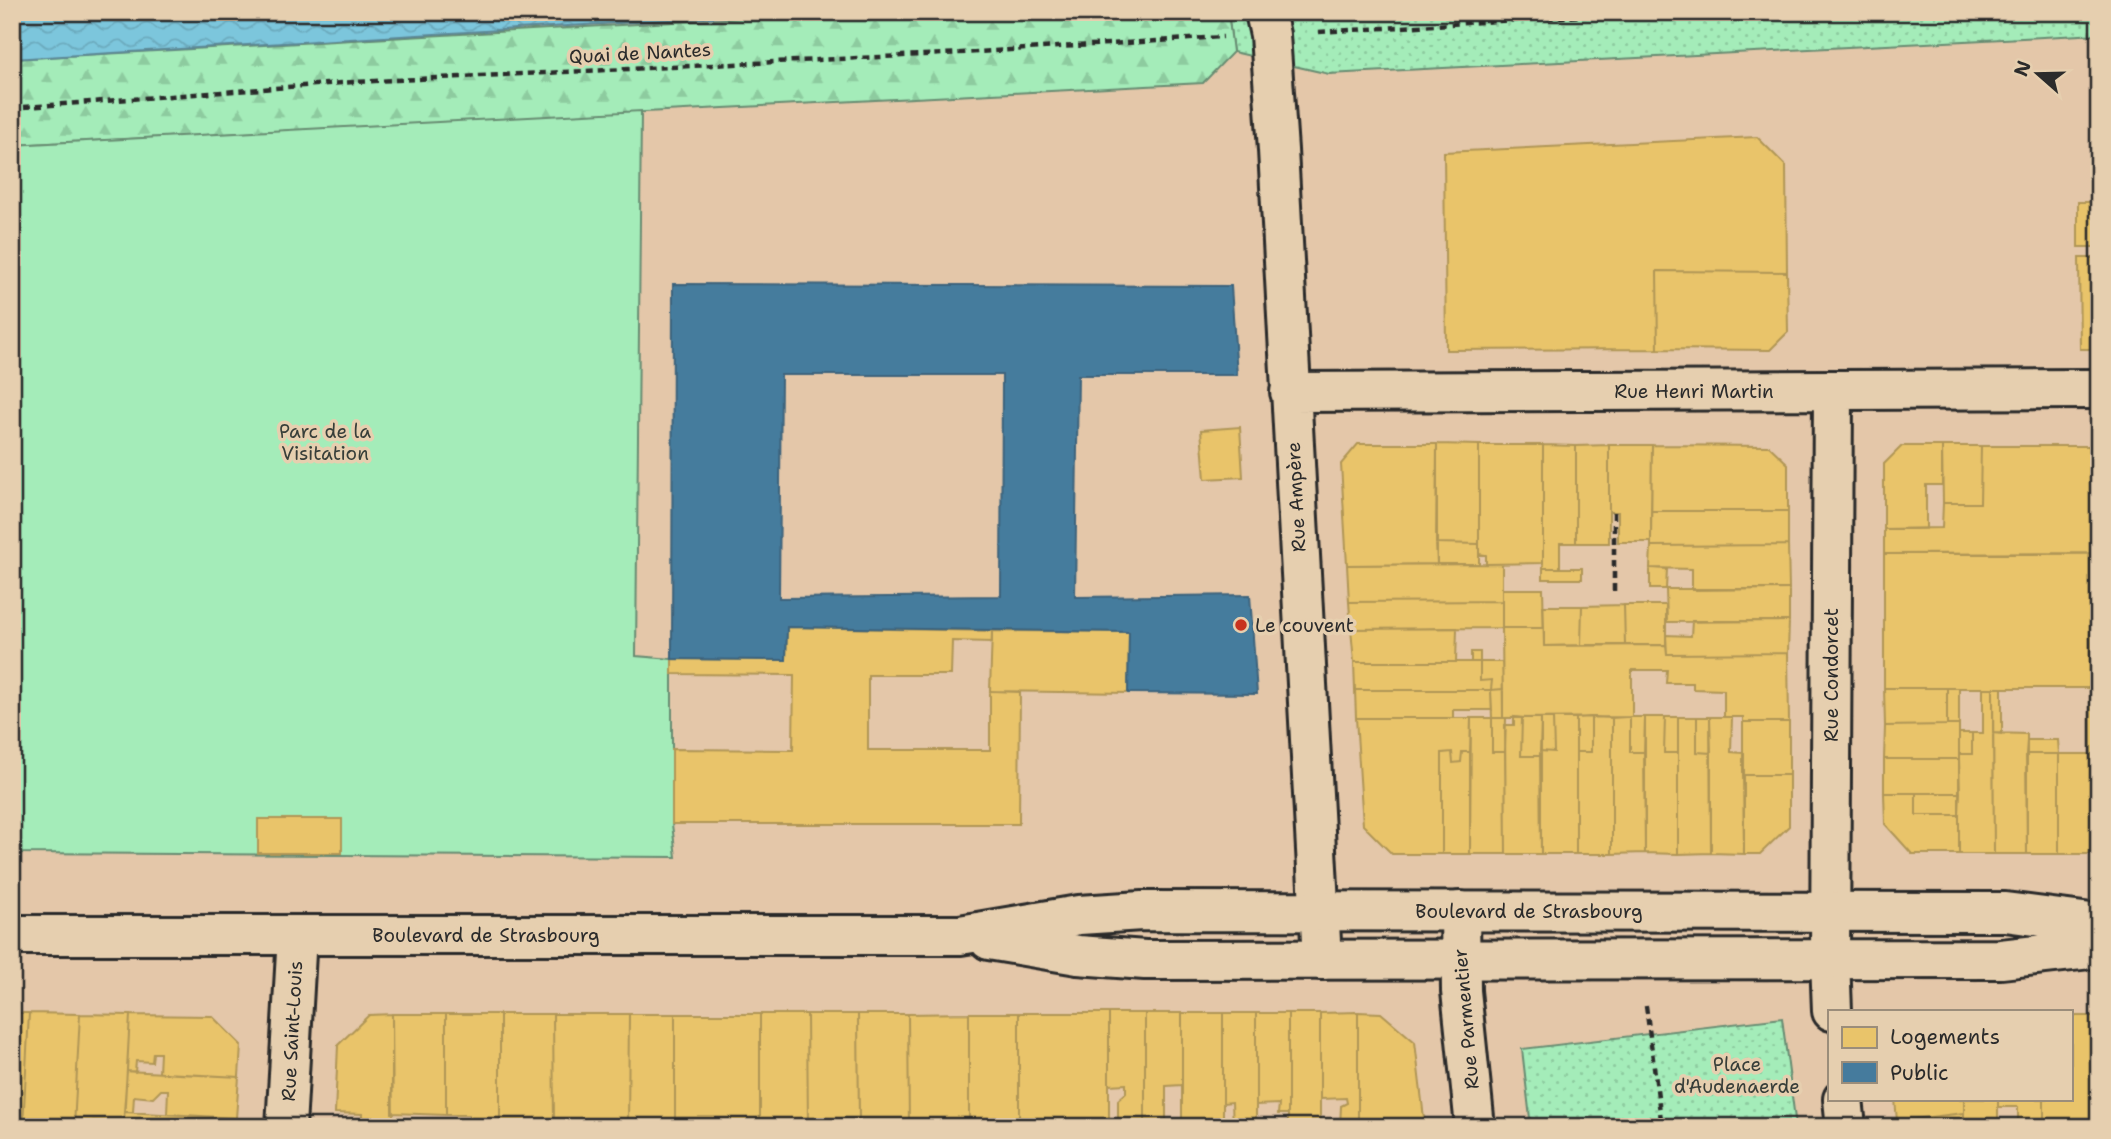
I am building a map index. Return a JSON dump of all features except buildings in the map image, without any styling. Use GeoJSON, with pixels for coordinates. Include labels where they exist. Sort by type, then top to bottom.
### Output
{"type":"FeatureCollection","features":[{"type":"Feature","properties":{"kind":"main road","name":"Rue Ampère"},"geometry":{"type":"LineString","coordinates":[[1267,24],[1278,150],[1322,960]]}},
{"type":"Feature","properties":{"kind":"main road","name":"Rue Henri Martin"},"geometry":{"type":"LineString","coordinates":[[1290,392],[2099,389]]}},
{"type":"Feature","properties":{"kind":"main road","name":"Rue Condorcet"},"geometry":{"type":"LineString","coordinates":[[1832,1010],[1830,912],[1833,391]]}},
{"type":"Feature","properties":{"kind":"main road","name":"Boulevard de Strasbourg"},"geometry":{"type":"LineString","coordinates":[[12,935],[960,935],[1100,913],[1319,911],[2005,912],[2099,924]]}},
{"type":"Feature","properties":{"kind":"main road","name":"Rue Parmentier"},"geometry":{"type":"LineString","coordinates":[[1460,911],[1459,959],[1475,1127]]}},
{"type":"Feature","properties":{"kind":"main road","name":"Rue Saint-Louis"},"geometry":{"type":"LineString","coordinates":[[286,1127],[297,934]]}},
{"type":"Feature","properties":{"kind":"main road","name":"Boulevard de Strasbourg"},"geometry":{"type":"LineString","coordinates":[[960,935],[1078,955],[1123,959],[2022,958],[2099,948]]}},
{"type":"Feature","properties":{"kind":"main road"},"geometry":{"type":"LineString","coordinates":[[1843,1100],[1846,1127]]}},
{"type":"Feature","properties":{"kind":"path","name":"Quai de Nantes"},"geometry":{"type":"LineString","coordinates":[[12,108],[354,82],[944,54],[1267,24],[1647,12]]}},
{"type":"Feature","properties":{"kind":"path"},"geometry":{"type":"LineString","coordinates":[[1614,512],[1614,591]]}},
{"type":"Feature","properties":{"kind":"path"},"geometry":{"type":"LineString","coordinates":[[1640,959],[1662,1127]]}},
{"type":"Feature","properties":{"kind":"green space"},"geometry":{"type":"Polygon","coordinates":[[[853,12],[1228,12],[1233,52],[1203,83],[12,145],[12,59],[853,12]]]}},
{"type":"Feature","properties":{"kind":"green space"},"geometry":{"type":"Polygon","coordinates":[[[1228,12],[2099,12],[2099,34],[1329,74],[1233,52],[1228,12]]]}},
{"type":"Feature","properties":{"kind":"green space","name":"Parc de la Visitation"},"geometry":{"type":"Polygon","coordinates":[[[641,111],[636,656],[672,659],[672,824],[676,857],[12,853],[12,145],[641,111]]]}},
{"type":"Feature","properties":{"kind":"green space","name":"Place d'Audenaerde"},"geometry":{"type":"Polygon","coordinates":[[[1782,1018],[1796,1127],[1531,1127],[1522,1049],[1782,1018]]]}},
{"type":"Feature","properties":{"kind":"water"},"geometry":{"type":"Polygon","coordinates":[[[12,12],[805,12],[12,59],[12,12]]]}},
{"type":"Feature","properties":{"kind":"place","name":"Le couvent"},"geometry":{"type":"Point","coordinates":[1241,625]}}]}
